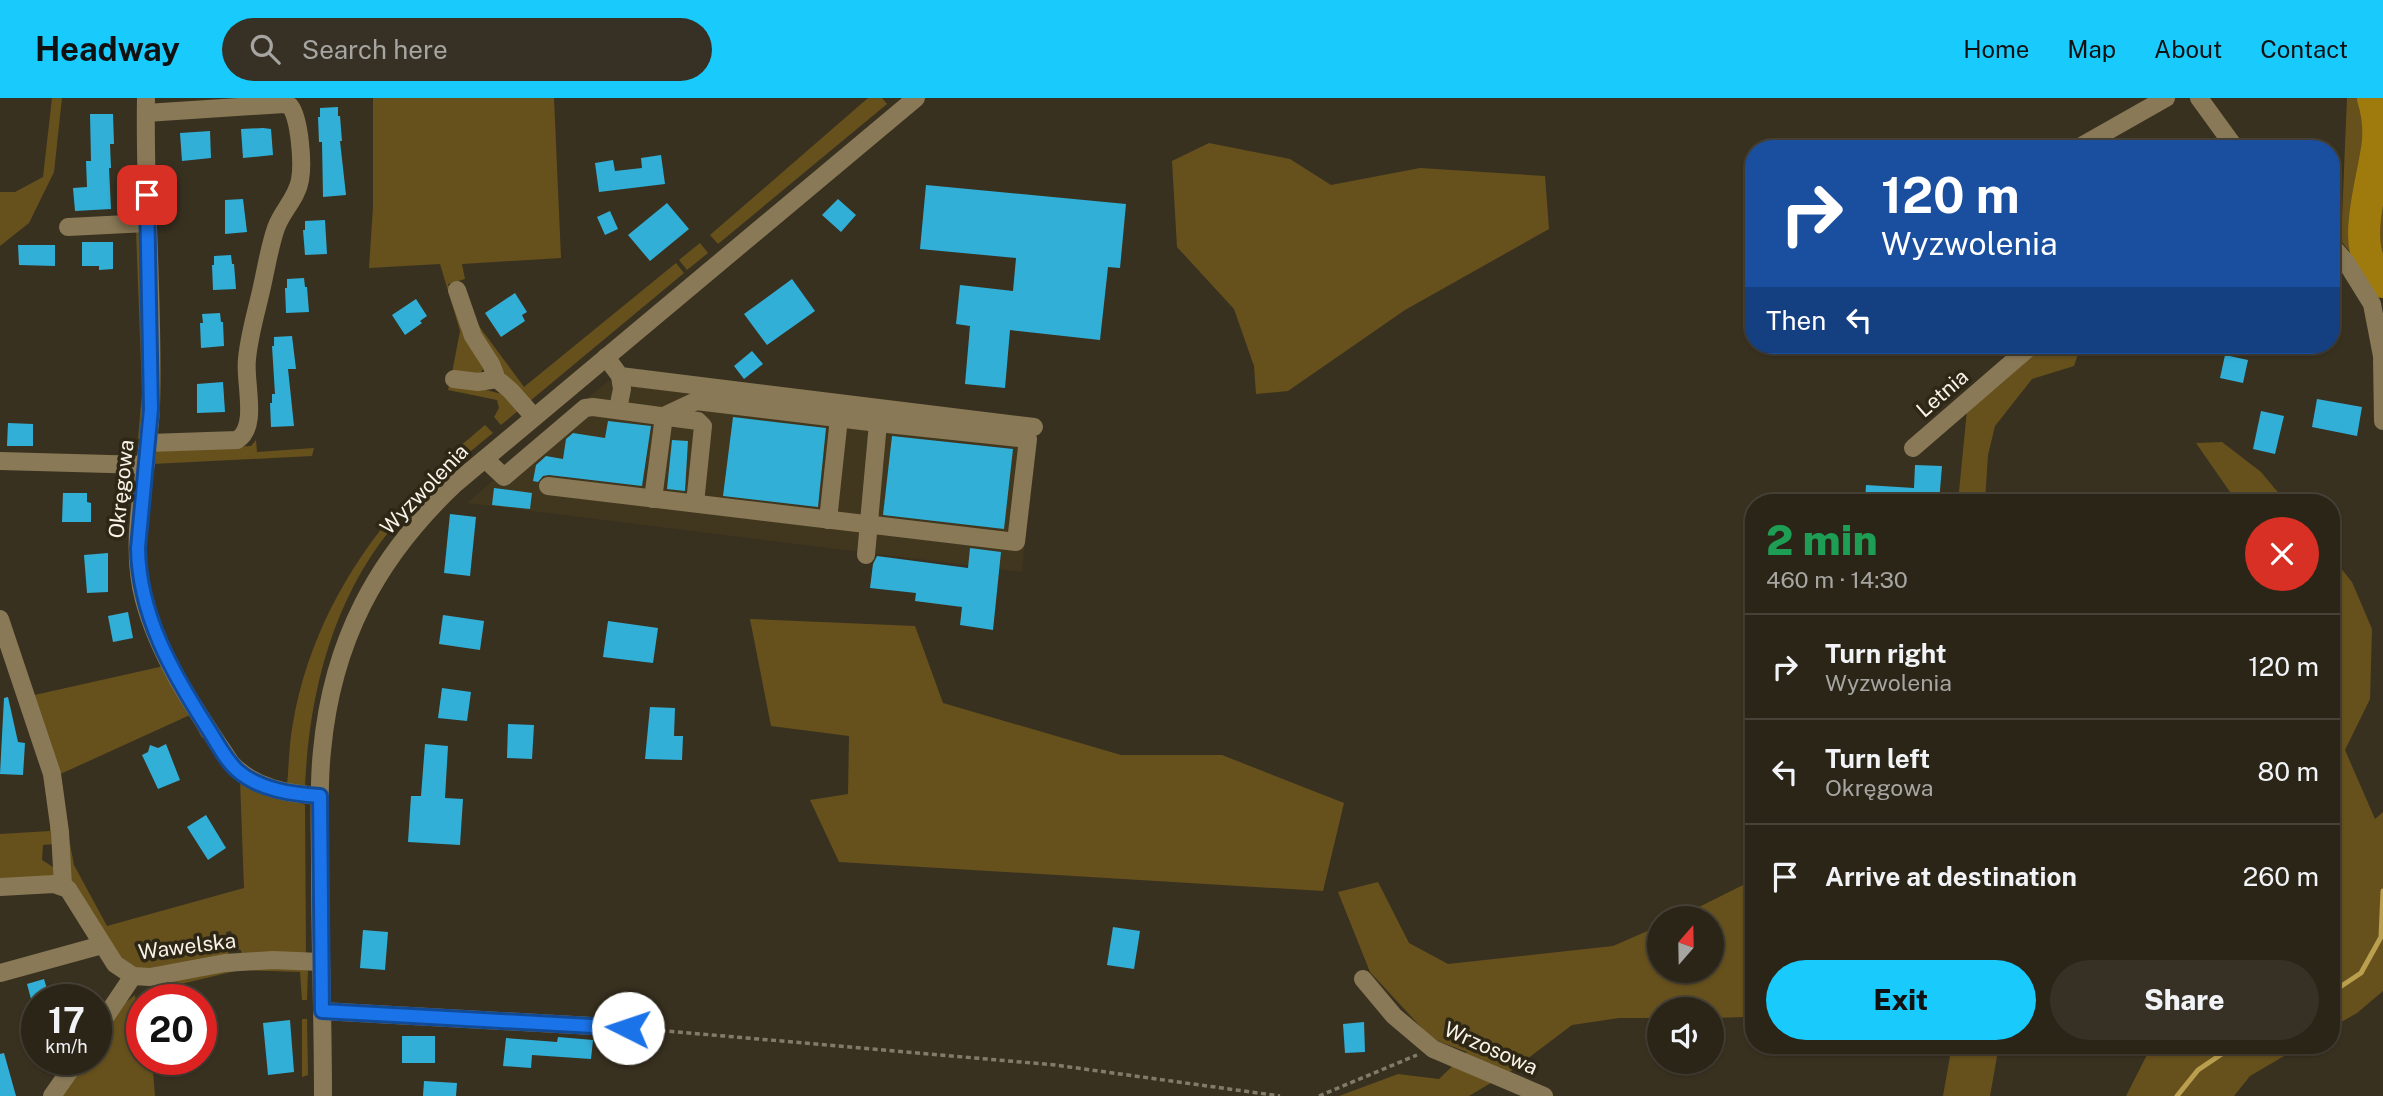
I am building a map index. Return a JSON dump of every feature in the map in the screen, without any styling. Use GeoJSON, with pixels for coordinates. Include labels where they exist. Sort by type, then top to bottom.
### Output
{"type":"FeatureCollection","features":[{"type":"Feature","properties":{"kind":"street","name":"Wyzwolenia"},"geometry":{"type":"LineString","coordinates":[[323,1096],[321,752],[328,703],[343,647],[377,576],[412,529],[485,458],[916,98]]}},
{"type":"Feature","properties":{"kind":"street"},"geometry":{"type":"LineString","coordinates":[[2093,140],[2166,98]]}},
{"type":"Feature","properties":{"kind":"street"},"geometry":{"type":"LineString","coordinates":[[2199,98],[2229,140]]}},
{"type":"Feature","properties":{"kind":"street"},"geometry":{"type":"LineString","coordinates":[[146,106],[290,106],[296,120],[301,166],[296,194],[282,215],[272,240],[249,348],[246,366],[249,420],[246,433],[237,440],[149,443]]}},
{"type":"Feature","properties":{"kind":"street","name":"Okręgowa"},"geometry":{"type":"LineString","coordinates":[[146,106],[152,372],[138,567],[149,618],[170,665],[216,741],[239,772],[272,789],[320,796]]}},
{"type":"Feature","properties":{"kind":"street"},"geometry":{"type":"LineString","coordinates":[[68,227],[147,223]]}},
{"type":"Feature","properties":{"kind":"street"},"geometry":{"type":"LineString","coordinates":[[2340,255],[2372,304],[2382,356],[2383,421]]}},
{"type":"Feature","properties":{"kind":"street"},"geometry":{"type":"LineString","coordinates":[[457,290],[473,336],[497,379],[534,417]]}},
{"type":"Feature","properties":{"kind":"street","name":"Letnia"},"geometry":{"type":"LineString","coordinates":[[1913,449],[2022,354]]}},
{"type":"Feature","properties":{"kind":"street"},"geometry":{"type":"LineString","coordinates":[[606,357],[620,376],[622,389],[618,409]]}},
{"type":"Feature","properties":{"kind":"street"},"geometry":{"type":"LineString","coordinates":[[620,376],[1034,427]]}},
{"type":"Feature","properties":{"kind":"street"},"geometry":{"type":"LineString","coordinates":[[454,379],[478,382],[497,379]]}},
{"type":"Feature","properties":{"kind":"street"},"geometry":{"type":"LineString","coordinates":[[548,486],[1016,542],[1028,439],[696,401],[664,416]]}},
{"type":"Feature","properties":{"kind":"street"},"geometry":{"type":"LineString","coordinates":[[485,458],[504,477],[585,408],[603,407],[698,421],[703,426],[695,503]]}},
{"type":"Feature","properties":{"kind":"street"},"geometry":{"type":"LineString","coordinates":[[653,499],[664,416]]}},
{"type":"Feature","properties":{"kind":"street"},"geometry":{"type":"LineString","coordinates":[[828,520],[839,418]]}},
{"type":"Feature","properties":{"kind":"street"},"geometry":{"type":"LineString","coordinates":[[866,555],[878,423]]}},
{"type":"Feature","properties":{"kind":"street"},"geometry":{"type":"LineString","coordinates":[[0,461],[146,465]]}},
{"type":"Feature","properties":{"kind":"street"},"geometry":{"type":"LineString","coordinates":[[0,619],[52,774],[60,832],[63,886],[33,884],[0,887]]}},
{"type":"Feature","properties":{"kind":"street","name":"Wawelska"},"geometry":{"type":"LineString","coordinates":[[63,886],[74,897],[102,946],[121,970],[133,976],[150,977],[225,963],[272,960],[321,962]]}},
{"type":"Feature","properties":{"kind":"street"},"geometry":{"type":"LineString","coordinates":[[0,973],[102,946]]}},
{"type":"Feature","properties":{"kind":"street"},"geometry":{"type":"LineString","coordinates":[[112,1007],[133,976]]}},
{"type":"Feature","properties":{"kind":"street","name":"Wrzosowa"},"geometry":{"type":"LineString","coordinates":[[1363,979],[1394,1016],[1433,1049],[1544,1096]]}},
{"type":"Feature","properties":{"kind":"street"},"geometry":{"type":"LineString","coordinates":[[322,1011],[628,1028]]}},
{"type":"Feature","properties":{"kind":"street"},"geometry":{"type":"LineString","coordinates":[[52,1096],[67,1075]]}},
{"type":"Feature","properties":{"kind":"path"},"geometry":{"type":"LineString","coordinates":[[628,1028],[1055,1065],[1280,1096]]}},
{"type":"Feature","properties":{"kind":"path"},"geometry":{"type":"LineString","coordinates":[[1319,1096],[1433,1049]]}},
{"type":"Feature","properties":{"kind":"shaded area"},"geometry":{"type":"Polygon","coordinates":[[[52,98],[62,98],[54,172],[29,223],[0,246],[0,192],[15,192],[43,177],[52,98]]]}},
{"type":"Feature","properties":{"kind":"shaded area"},"geometry":{"type":"Polygon","coordinates":[[[373,98],[554,98],[561,258],[462,264],[465,279],[448,284],[461,324],[484,368],[478,376],[452,373],[460,331],[440,264],[369,268],[373,207],[373,98]]]}},
{"type":"Feature","properties":{"kind":"shaded area"},"geometry":{"type":"Polygon","coordinates":[[[868,98],[882,98],[887,104],[718,244],[710,235],[868,98]]]}},
{"type":"Feature","properties":{"kind":"shaded area"},"geometry":{"type":"Polygon","coordinates":[[[2347,98],[2383,98],[2383,292],[2341,241],[2347,98]]]}},
{"type":"Feature","properties":{"kind":"shaded area"},"geometry":{"type":"Polygon","coordinates":[[[1209,143],[1290,159],[1331,185],[1420,168],[1545,176],[1549,229],[1405,310],[1288,391],[1256,394],[1254,366],[1234,309],[1177,247],[1172,161],[1209,143]]]}},
{"type":"Feature","properties":{"kind":"shaded area"},"geometry":{"type":"Polygon","coordinates":[[[136,230],[140,232],[146,355],[143,436],[138,439],[142,392],[136,230]]]}},
{"type":"Feature","properties":{"kind":"shaded area"},"geometry":{"type":"Polygon","coordinates":[[[700,243],[708,253],[687,270],[679,260],[700,243]]]}},
{"type":"Feature","properties":{"kind":"shaded area"},"geometry":{"type":"Polygon","coordinates":[[[676,263],[684,273],[530,401],[522,398],[477,333],[476,322],[524,387],[676,263]]]}},
{"type":"Feature","properties":{"kind":"shaded area"},"geometry":{"type":"Polygon","coordinates":[[[2029,354],[2078,354],[2074,366],[2032,379],[1995,426],[1988,455],[1986,494],[1959,494],[1967,410],[2029,354]]]}},
{"type":"Feature","properties":{"kind":"shaded area"},"geometry":{"type":"Polygon","coordinates":[[[609,380],[1036,434],[1022,572],[467,503],[609,380]]]}},
{"type":"Feature","properties":{"kind":"shaded area"},"geometry":{"type":"Polygon","coordinates":[[[450,381],[506,395],[519,410],[501,425],[494,417],[499,408],[497,400],[448,390],[450,381]]]}},
{"type":"Feature","properties":{"kind":"shaded area"},"geometry":{"type":"Polygon","coordinates":[[[485,425],[493,433],[446,473],[402,516],[359,576],[330,642],[320,678],[312,714],[305,787],[287,786],[292,731],[301,687],[326,618],[343,586],[362,555],[408,498],[445,459],[485,425]]]}},
{"type":"Feature","properties":{"kind":"shaded area"},"geometry":{"type":"Polygon","coordinates":[[[256,440],[257,452],[314,448],[312,456],[152,464],[155,452],[159,450],[251,446],[256,440]]]}},
{"type":"Feature","properties":{"kind":"shaded area"},"geometry":{"type":"Polygon","coordinates":[[[2222,442],[2261,472],[2279,494],[2231,494],[2196,443],[2222,442]]]}},
{"type":"Feature","properties":{"kind":"shaded area"},"geometry":{"type":"Polygon","coordinates":[[[2340,567],[2352,582],[2372,629],[2370,699],[2345,750],[2375,819],[2383,812],[2383,991],[2357,1013],[2340,1023],[2340,567]]]}},
{"type":"Feature","properties":{"kind":"shaded area"},"geometry":{"type":"Polygon","coordinates":[[[750,619],[915,626],[943,703],[1121,755],[1222,755],[1344,803],[1323,891],[839,862],[810,800],[848,794],[849,736],[771,726],[750,619]]]}},
{"type":"Feature","properties":{"kind":"shaded area"},"geometry":{"type":"Polygon","coordinates":[[[164,666],[206,736],[202,738],[190,715],[56,776],[30,696],[164,666]]]}},
{"type":"Feature","properties":{"kind":"shaded area"},"geometry":{"type":"Polygon","coordinates":[[[240,780],[305,805],[306,956],[242,958],[241,950],[236,949],[231,931],[226,932],[229,959],[142,971],[120,961],[68,882],[63,807],[74,865],[107,926],[244,888],[240,780]]]}},
{"type":"Feature","properties":{"kind":"shaded area"},"geometry":{"type":"Polygon","coordinates":[[[50,811],[55,844],[43,845],[42,860],[56,869],[52,878],[0,884],[0,834],[50,831],[50,811]]]}},
{"type":"Feature","properties":{"kind":"shaded area"},"geometry":{"type":"Polygon","coordinates":[[[1378,882],[1409,943],[1448,964],[1613,946],[1647,931],[1647,984],[1724,984],[1724,906],[1701,906],[1745,884],[1745,1017],[1724,1018],[1724,997],[1647,997],[1647,1018],[1619,1018],[1572,1025],[1511,1071],[1469,1096],[1339,1096],[1398,1074],[1439,1079],[1467,1052],[1432,1039],[1370,972],[1338,892],[1378,882]]]}},
{"type":"Feature","properties":{"kind":"shaded area"},"geometry":{"type":"Polygon","coordinates":[[[225,967],[308,969],[307,1000],[302,1000],[300,972],[240,970],[181,984],[168,984],[169,978],[225,967]]]}},
{"type":"Feature","properties":{"kind":"shaded area"},"geometry":{"type":"Polygon","coordinates":[[[125,1003],[126,1075],[153,1075],[155,1096],[58,1096],[74,1075],[112,1075],[112,1021],[125,1003]]]}},
{"type":"Feature","properties":{"kind":"shaded area"},"geometry":{"type":"Polygon","coordinates":[[[302,1019],[307,1019],[308,1075],[302,1077],[302,1019]]]}},
{"type":"Feature","properties":{"kind":"shaded area"},"geometry":{"type":"Polygon","coordinates":[[[1950,1054],[1997,1054],[1990,1096],[1943,1096],[1950,1054]]]}},
{"type":"Feature","properties":{"kind":"shaded area"},"geometry":{"type":"Polygon","coordinates":[[[2147,1054],[2288,1054],[2250,1076],[2234,1096],[2126,1096],[2147,1054]]]}},
{"type":"Feature","properties":{"kind":"building"},"geometry":{"type":"Polygon","coordinates":[[[338,107],[346,195],[323,197],[322,142],[319,142],[318,117],[320,108],[338,107]]]}},
{"type":"Feature","properties":{"kind":"building"},"geometry":{"type":"Polygon","coordinates":[[[90,114],[113,114],[114,144],[110,144],[109,168],[111,209],[75,211],[73,188],[87,187],[86,161],[91,161],[90,114]]]}},
{"type":"Feature","properties":{"kind":"building"},"geometry":{"type":"Polygon","coordinates":[[[241,129],[271,129],[273,155],[243,158],[241,129]]]}},
{"type":"Feature","properties":{"kind":"building"},"geometry":{"type":"Polygon","coordinates":[[[210,131],[211,158],[182,161],[180,133],[210,131]]]}},
{"type":"Feature","properties":{"kind":"building"},"geometry":{"type":"Polygon","coordinates":[[[661,155],[665,184],[599,192],[595,163],[613,160],[615,171],[642,168],[641,158],[661,155]]]}},
{"type":"Feature","properties":{"kind":"building"},"geometry":{"type":"Polygon","coordinates":[[[926,185],[1126,204],[1120,268],[1108,267],[1100,340],[1010,330],[1005,388],[965,384],[970,326],[956,324],[960,285],[1013,291],[1016,258],[920,249],[926,185]]]}},
{"type":"Feature","properties":{"kind":"building"},"geometry":{"type":"Polygon","coordinates":[[[243,199],[247,232],[225,234],[225,200],[243,199]]]}},
{"type":"Feature","properties":{"kind":"building"},"geometry":{"type":"Polygon","coordinates":[[[838,199],[856,215],[841,232],[822,215],[838,199]]]}},
{"type":"Feature","properties":{"kind":"building"},"geometry":{"type":"Polygon","coordinates":[[[667,203],[689,229],[650,261],[628,235],[667,203]]]}},
{"type":"Feature","properties":{"kind":"building"},"geometry":{"type":"Polygon","coordinates":[[[610,211],[618,229],[605,235],[597,217],[610,211]]]}},
{"type":"Feature","properties":{"kind":"building"},"geometry":{"type":"Polygon","coordinates":[[[325,220],[327,254],[305,255],[305,221],[325,220]]]}},
{"type":"Feature","properties":{"kind":"building"},"geometry":{"type":"Polygon","coordinates":[[[82,242],[113,242],[113,269],[99,270],[99,266],[82,266],[82,242]]]}},
{"type":"Feature","properties":{"kind":"building"},"geometry":{"type":"Polygon","coordinates":[[[18,245],[55,245],[55,266],[19,265],[18,245]]]}},
{"type":"Feature","properties":{"kind":"building"},"geometry":{"type":"Polygon","coordinates":[[[231,255],[236,289],[213,290],[214,256],[231,255]]]}},
{"type":"Feature","properties":{"kind":"building"},"geometry":{"type":"Polygon","coordinates":[[[304,278],[309,312],[286,313],[287,279],[304,278]]]}},
{"type":"Feature","properties":{"kind":"building"},"geometry":{"type":"Polygon","coordinates":[[[792,279],[815,311],[767,345],[744,314],[792,279]]]}},
{"type":"Feature","properties":{"kind":"building"},"geometry":{"type":"Polygon","coordinates":[[[515,293],[527,312],[522,315],[525,321],[501,337],[485,313],[515,293]]]}},
{"type":"Feature","properties":{"kind":"building"},"geometry":{"type":"Polygon","coordinates":[[[416,299],[427,316],[405,335],[392,315],[416,299]]]}},
{"type":"Feature","properties":{"kind":"building"},"geometry":{"type":"Polygon","coordinates":[[[220,313],[224,346],[201,348],[202,314],[220,313]]]}},
{"type":"Feature","properties":{"kind":"building"},"geometry":{"type":"Polygon","coordinates":[[[292,336],[296,369],[288,369],[294,426],[271,427],[270,403],[272,394],[275,394],[272,346],[274,337],[292,336]]]}},
{"type":"Feature","properties":{"kind":"building"},"geometry":{"type":"Polygon","coordinates":[[[752,351],[763,364],[744,379],[734,366],[752,351]]]}},
{"type":"Feature","properties":{"kind":"building"},"geometry":{"type":"Polygon","coordinates":[[[2225,355],[2248,360],[2243,383],[2220,378],[2225,355]]]}},
{"type":"Feature","properties":{"kind":"building"},"geometry":{"type":"Polygon","coordinates":[[[223,382],[225,412],[197,413],[197,384],[223,382]]]}},
{"type":"Feature","properties":{"kind":"building"},"geometry":{"type":"Polygon","coordinates":[[[2317,399],[2362,407],[2357,436],[2312,427],[2317,399]]]}},
{"type":"Feature","properties":{"kind":"building"},"geometry":{"type":"Polygon","coordinates":[[[2261,411],[2284,416],[2275,454],[2253,449],[2261,411]]]}},
{"type":"Feature","properties":{"kind":"building"},"geometry":{"type":"Polygon","coordinates":[[[733,417],[826,428],[818,507],[723,496],[733,417]]]}},
{"type":"Feature","properties":{"kind":"building"},"geometry":{"type":"Polygon","coordinates":[[[608,421],[651,426],[642,486],[549,475],[543,476],[538,482],[533,481],[536,465],[546,456],[563,459],[566,439],[573,433],[605,438],[608,421]]]}},
{"type":"Feature","properties":{"kind":"building"},"geometry":{"type":"Polygon","coordinates":[[[8,423],[33,424],[33,446],[7,446],[8,423]]]}},
{"type":"Feature","properties":{"kind":"building"},"geometry":{"type":"Polygon","coordinates":[[[892,436],[1013,449],[1004,529],[883,515],[892,436]]]}},
{"type":"Feature","properties":{"kind":"building"},"geometry":{"type":"Polygon","coordinates":[[[672,440],[688,441],[685,491],[667,489],[672,440]]]}},
{"type":"Feature","properties":{"kind":"building"},"geometry":{"type":"Polygon","coordinates":[[[1915,465],[1942,466],[1940,494],[1865,494],[1866,485],[1914,488],[1915,465]]]}},
{"type":"Feature","properties":{"kind":"building"},"geometry":{"type":"Polygon","coordinates":[[[494,488],[532,493],[530,509],[492,505],[494,488]]]}},
{"type":"Feature","properties":{"kind":"building"},"geometry":{"type":"Polygon","coordinates":[[[63,493],[87,493],[87,502],[91,503],[91,522],[62,522],[63,493]]]}},
{"type":"Feature","properties":{"kind":"building"},"geometry":{"type":"Polygon","coordinates":[[[450,514],[476,517],[470,576],[444,573],[450,514]]]}},
{"type":"Feature","properties":{"kind":"building"},"geometry":{"type":"Polygon","coordinates":[[[970,548],[1001,552],[993,630],[960,625],[962,607],[915,601],[916,593],[870,588],[873,564],[877,556],[968,568],[970,548]]]}},
{"type":"Feature","properties":{"kind":"building"},"geometry":{"type":"Polygon","coordinates":[[[108,553],[108,592],[87,593],[84,555],[108,553]]]}},
{"type":"Feature","properties":{"kind":"building"},"geometry":{"type":"Polygon","coordinates":[[[128,612],[133,638],[113,642],[108,616],[128,612]]]}},
{"type":"Feature","properties":{"kind":"building"},"geometry":{"type":"Polygon","coordinates":[[[443,615],[484,621],[480,650],[439,644],[443,615]]]}},
{"type":"Feature","properties":{"kind":"building"},"geometry":{"type":"Polygon","coordinates":[[[608,621],[658,628],[653,663],[603,657],[608,621]]]}},
{"type":"Feature","properties":{"kind":"building"},"geometry":{"type":"Polygon","coordinates":[[[442,688],[471,692],[467,721],[438,718],[442,688]]]}},
{"type":"Feature","properties":{"kind":"building"},"geometry":{"type":"Polygon","coordinates":[[[8,697],[18,742],[25,743],[23,775],[0,774],[4,698],[8,697]]]}},
{"type":"Feature","properties":{"kind":"building"},"geometry":{"type":"Polygon","coordinates":[[[650,707],[675,708],[674,736],[683,736],[682,760],[645,759],[650,707]]]}},
{"type":"Feature","properties":{"kind":"building"},"geometry":{"type":"Polygon","coordinates":[[[508,724],[534,725],[532,759],[507,758],[508,724]]]}},
{"type":"Feature","properties":{"kind":"building"},"geometry":{"type":"Polygon","coordinates":[[[166,744],[180,780],[158,789],[142,755],[148,752],[150,745],[158,748],[166,744]]]}},
{"type":"Feature","properties":{"kind":"building"},"geometry":{"type":"Polygon","coordinates":[[[425,744],[448,746],[445,798],[463,799],[460,845],[408,842],[411,796],[421,796],[425,744]]]}},
{"type":"Feature","properties":{"kind":"building"},"geometry":{"type":"Polygon","coordinates":[[[206,815],[226,848],[208,860],[187,827],[206,815]]]}},
{"type":"Feature","properties":{"kind":"building"},"geometry":{"type":"Polygon","coordinates":[[[1113,927],[1140,931],[1134,969],[1107,965],[1113,927]]]}},
{"type":"Feature","properties":{"kind":"building"},"geometry":{"type":"Polygon","coordinates":[[[363,930],[388,932],[385,970],[360,968],[363,930]]]}},
{"type":"Feature","properties":{"kind":"building"},"geometry":{"type":"Polygon","coordinates":[[[44,979],[46,984],[27,984],[44,979]]]}},
{"type":"Feature","properties":{"kind":"building"},"geometry":{"type":"Polygon","coordinates":[[[290,1020],[294,1072],[268,1075],[263,1023],[290,1020]]]}},
{"type":"Feature","properties":{"kind":"building"},"geometry":{"type":"Polygon","coordinates":[[[1364,1022],[1365,1052],[1345,1053],[1343,1024],[1364,1022]]]}},
{"type":"Feature","properties":{"kind":"building"},"geometry":{"type":"Polygon","coordinates":[[[402,1036],[435,1036],[435,1063],[402,1063],[402,1036]]]}},
{"type":"Feature","properties":{"kind":"building"},"geometry":{"type":"Polygon","coordinates":[[[558,1037],[593,1040],[591,1059],[532,1055],[531,1068],[503,1066],[506,1038],[557,1042],[558,1037]]]}},
{"type":"Feature","properties":{"kind":"building"},"geometry":{"type":"Polygon","coordinates":[[[4,1053],[16,1096],[0,1096],[0,1054],[4,1053]]]}},
{"type":"Feature","properties":{"kind":"building"},"geometry":{"type":"Polygon","coordinates":[[[424,1081],[457,1083],[456,1096],[423,1096],[424,1081]]]}},
{"type":"Feature","properties":{"kind":"waterway"},"geometry":{"type":"LineString","coordinates":[[2373,98],[2378,141],[2364,235],[2366,253],[2372,269],[2383,282]]}},
{"type":"Feature","properties":{"kind":"waterway"},"geometry":{"type":"LineString","coordinates":[[2340,987],[2361,973],[2381,937],[2383,891]]}},
{"type":"Feature","properties":{"kind":"waterway"},"geometry":{"type":"LineString","coordinates":[[2177,1096],[2198,1070],[2222,1054]]}},
{"type":"Feature","properties":{"kind":"route"},"geometry":{"type":"LineString","coordinates":[[147,195],[152,372],[150,426],[138,548],[140,583],[149,618],[170,665],[231,764],[250,779],[272,789],[320,796],[322,1011],[628,1028]]}}]}
